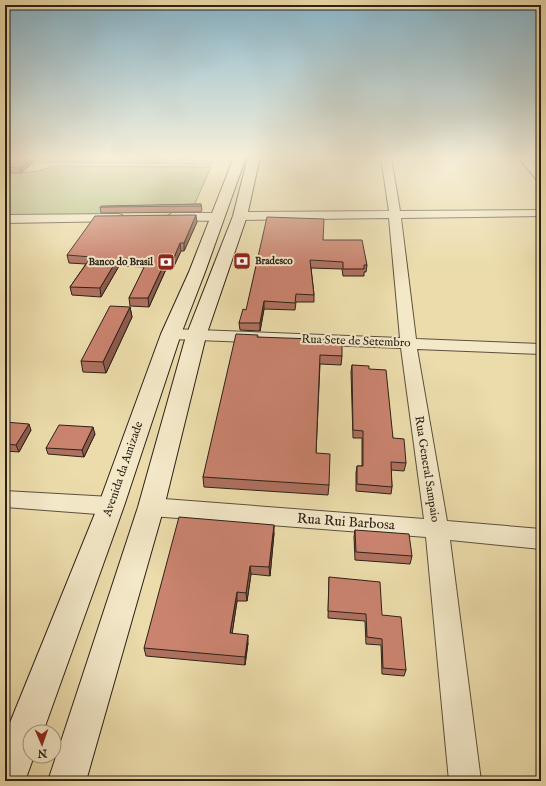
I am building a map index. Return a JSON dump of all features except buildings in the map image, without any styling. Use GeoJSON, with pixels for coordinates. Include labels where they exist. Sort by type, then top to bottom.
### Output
{"type":"FeatureCollection","features":[{"type":"Feature","properties":{"kind":"main road","name":"Avenida da Amizade"},"geometry":{"type":"LineString","coordinates":[[6,781],[111,506],[171,334],[208,272],[236,194]]}},
{"type":"Feature","properties":{"kind":"main road","name":"Avenida da Amizade"},"geometry":{"type":"LineString","coordinates":[[68,781],[151,507],[196,336],[208,272]]}},
{"type":"Feature","properties":{"kind":"street","name":"Rua General Sampaio"},"geometry":{"type":"LineString","coordinates":[[392,194],[408,342],[437,529],[465,781]]}},
{"type":"Feature","properties":{"kind":"street"},"geometry":{"type":"LineString","coordinates":[[159,218],[541,213]]}},
{"type":"Feature","properties":{"kind":"street"},"geometry":{"type":"LineString","coordinates":[[5,219],[129,218]]}},
{"type":"Feature","properties":{"kind":"street","name":"Rua Sete de Setembro"},"geometry":{"type":"LineString","coordinates":[[171,334],[408,342],[541,349]]}},
{"type":"Feature","properties":{"kind":"street"},"geometry":{"type":"LineString","coordinates":[[5,499],[111,506]]}},
{"type":"Feature","properties":{"kind":"street","name":"Rua Rui Barbosa"},"geometry":{"type":"LineString","coordinates":[[151,507],[437,529],[541,539]]}},
{"type":"Feature","properties":{"kind":"green space"},"geometry":{"type":"Polygon","coordinates":[[[5,194],[199,194],[192,210],[102,212],[100,216],[5,217],[5,194]]]}},
{"type":"Feature","properties":{"kind":"place","name":"Bradesco"},"geometry":{"type":"Point","coordinates":[242,261]}},
{"type":"Feature","properties":{"kind":"place","name":"Banco do Brasil"},"geometry":{"type":"Point","coordinates":[166,262]}}]}
